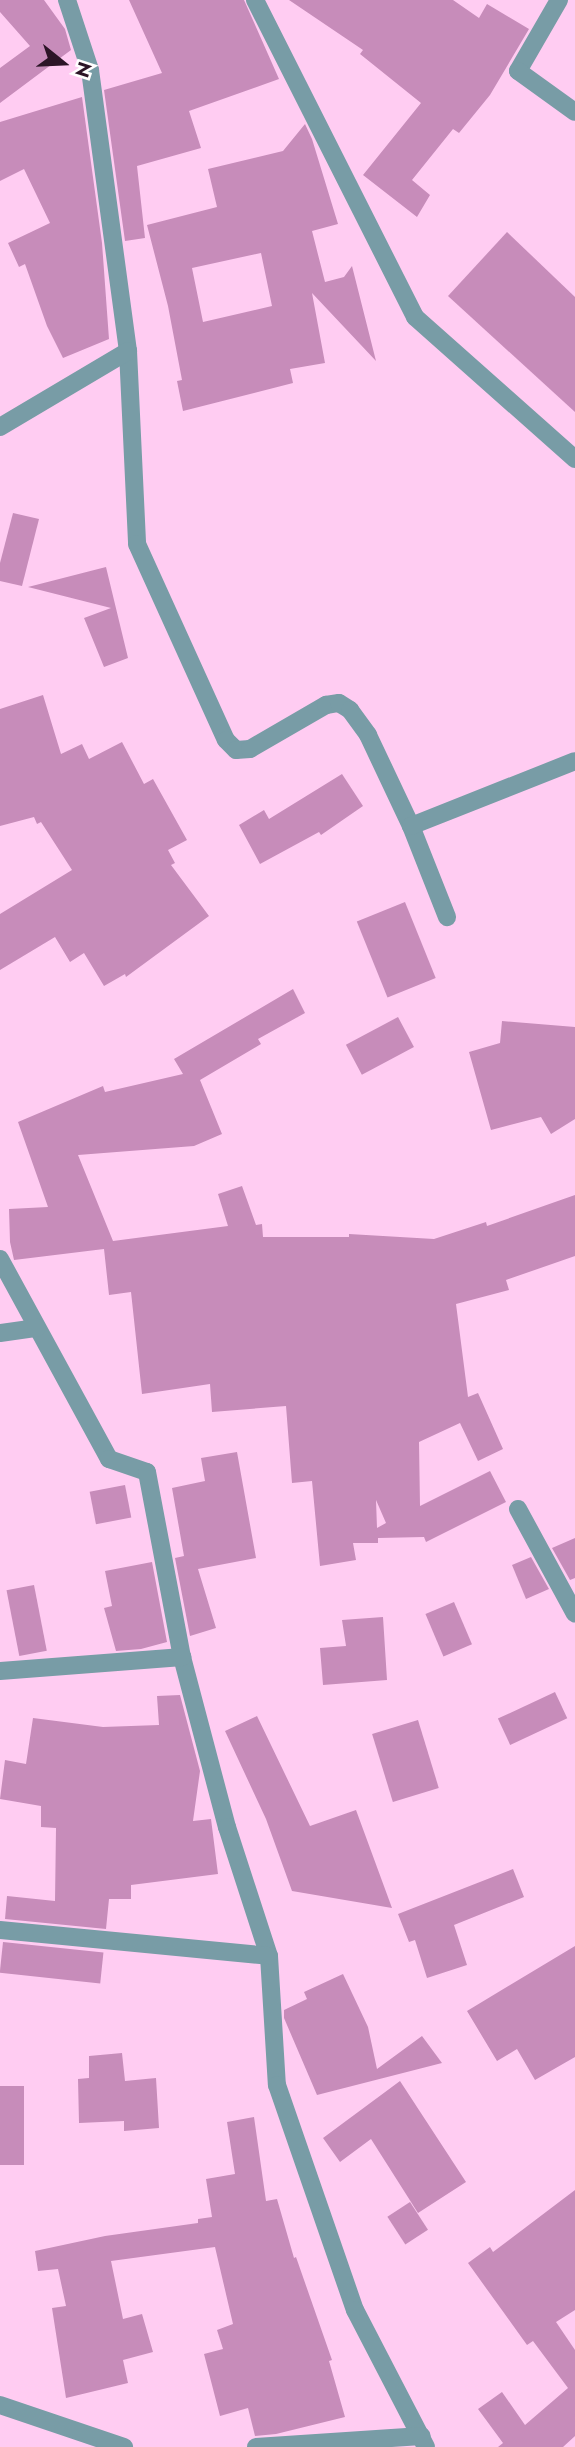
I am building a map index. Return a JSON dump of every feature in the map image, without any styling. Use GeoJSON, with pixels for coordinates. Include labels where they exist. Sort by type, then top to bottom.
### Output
{"type":"FeatureCollection","features":[{"type":"Feature","properties":{"kind":"street"},"geometry":{"type":"LineString","coordinates":[[67,0],[90,69],[128,351],[137,544],[226,740],[236,750],[250,749],[326,705],[339,703],[350,710],[368,735],[411,826],[447,917]]}},
{"type":"Feature","properties":{"kind":"street"},"geometry":{"type":"LineString","coordinates":[[255,0],[415,317],[575,459]]}},
{"type":"Feature","properties":{"kind":"street"},"geometry":{"type":"LineString","coordinates":[[559,0],[518,71],[575,112]]}},
{"type":"Feature","properties":{"kind":"street"},"geometry":{"type":"LineString","coordinates":[[0,427],[128,351]]}},
{"type":"Feature","properties":{"kind":"street"},"geometry":{"type":"LineString","coordinates":[[411,826],[575,761]]}},
{"type":"Feature","properties":{"kind":"street"},"geometry":{"type":"LineString","coordinates":[[0,1259],[109,1459],[147,1472],[181,1657],[227,1827],[270,1956],[277,2085],[355,2311],[424,2442],[256,2447]]}},
{"type":"Feature","properties":{"kind":"street"},"geometry":{"type":"LineString","coordinates":[[0,1334],[37,1328]]}},
{"type":"Feature","properties":{"kind":"street"},"geometry":{"type":"LineString","coordinates":[[518,1509],[575,1614]]}},
{"type":"Feature","properties":{"kind":"street"},"geometry":{"type":"LineString","coordinates":[[0,1671],[181,1657]]}},
{"type":"Feature","properties":{"kind":"street"},"geometry":{"type":"LineString","coordinates":[[0,1930],[270,1956]]}},
{"type":"Feature","properties":{"kind":"street"},"geometry":{"type":"LineString","coordinates":[[0,2405],[124,2447]]}},
{"type":"Feature","properties":{"kind":"building"},"geometry":{"type":"Polygon","coordinates":[[[0,0],[44,0],[65,29],[71,50],[0,103],[0,68],[30,46],[0,12],[0,0]]]}},
{"type":"Feature","properties":{"kind":"building"},"geometry":{"type":"Polygon","coordinates":[[[129,0],[244,0],[279,79],[189,111],[201,148],[137,166],[145,238],[125,241],[104,90],[162,73],[129,0]]]}},
{"type":"Feature","properties":{"kind":"building"},"geometry":{"type":"Polygon","coordinates":[[[289,0],[453,0],[479,18],[487,4],[529,29],[490,95],[459,133],[453,129],[412,180],[430,195],[417,217],[363,175],[421,103],[360,54],[363,50],[289,0]]]}},
{"type":"Feature","properties":{"kind":"building"},"geometry":{"type":"Polygon","coordinates":[[[82,97],[102,243],[109,339],[63,358],[47,326],[25,264],[19,267],[8,243],[50,223],[24,169],[0,181],[0,122],[82,97]]]}},
{"type":"Feature","properties":{"kind":"building"},"geometry":{"type":"Polygon","coordinates":[[[305,124],[338,224],[312,231],[325,282],[344,277],[352,266],[376,361],[312,293],[325,363],[290,369],[293,383],[183,411],[177,381],[182,380],[168,306],[147,225],[217,207],[208,169],[283,151],[305,124]],[[261,253],[192,268],[203,322],[272,306],[261,253]]]}},
{"type":"Feature","properties":{"kind":"building"},"geometry":{"type":"Polygon","coordinates":[[[507,232],[575,297],[575,412],[448,296],[507,232]]]}},
{"type":"Feature","properties":{"kind":"building"},"geometry":{"type":"Polygon","coordinates":[[[13,513],[39,519],[22,586],[0,581],[0,563],[13,513]]]}},
{"type":"Feature","properties":{"kind":"building"},"geometry":{"type":"Polygon","coordinates":[[[106,567],[128,658],[104,667],[84,618],[111,608],[28,587],[106,567]]]}},
{"type":"Feature","properties":{"kind":"building"},"geometry":{"type":"Polygon","coordinates":[[[43,695],[61,754],[82,744],[89,759],[122,742],[144,784],[153,779],[187,840],[168,850],[175,863],[171,865],[209,916],[126,977],[125,974],[104,986],[84,953],[70,962],[55,937],[0,970],[0,914],[72,870],[41,822],[37,824],[34,817],[0,826],[0,709],[43,695]]]}},
{"type":"Feature","properties":{"kind":"building"},"geometry":{"type":"Polygon","coordinates":[[[342,774],[363,806],[321,835],[319,832],[260,864],[239,825],[264,810],[269,819],[342,774]]]}},
{"type":"Feature","properties":{"kind":"building"},"geometry":{"type":"Polygon","coordinates":[[[405,902],[436,978],[388,998],[357,921],[405,902]]]}},
{"type":"Feature","properties":{"kind":"building"},"geometry":{"type":"Polygon","coordinates":[[[293,989],[305,1013],[258,1039],[261,1044],[200,1080],[222,1134],[194,1146],[78,1155],[113,1241],[228,1226],[218,1194],[242,1186],[256,1225],[262,1224],[263,1237],[349,1237],[349,1234],[434,1239],[486,1222],[487,1226],[575,1195],[575,1256],[506,1280],[509,1290],[456,1304],[468,1397],[478,1393],[503,1449],[478,1461],[460,1423],[419,1442],[420,1506],[490,1471],[506,1502],[426,1542],[424,1537],[378,1538],[378,1543],[353,1543],[356,1560],[320,1566],[312,1481],[292,1483],[286,1406],[212,1412],[210,1384],[142,1394],[131,1292],[109,1295],[104,1249],[14,1260],[10,1242],[9,1209],[48,1207],[18,1122],[103,1086],[105,1092],[183,1074],[174,1059],[293,989]],[[376,1500],[377,1528],[386,1523],[376,1500]]]}},
{"type":"Feature","properties":{"kind":"building"},"geometry":{"type":"Polygon","coordinates":[[[398,1017],[414,1047],[362,1075],[346,1045],[398,1017]]]}},
{"type":"Feature","properties":{"kind":"building"},"geometry":{"type":"Polygon","coordinates":[[[502,1021],[575,1027],[575,1119],[551,1134],[541,1117],[491,1130],[469,1052],[500,1043],[502,1021]]]}},
{"type":"Feature","properties":{"kind":"building"},"geometry":{"type":"Polygon","coordinates":[[[237,1452],[256,1558],[198,1569],[216,1628],[190,1636],[175,1558],[184,1556],[172,1488],[205,1481],[201,1458],[237,1452]]]}},
{"type":"Feature","properties":{"kind":"building"},"geometry":{"type":"Polygon","coordinates":[[[125,1485],[131,1517],[96,1524],[90,1492],[125,1485]]]}},
{"type":"Feature","properties":{"kind":"building"},"geometry":{"type":"Polygon","coordinates":[[[575,1538],[575,1578],[570,1580],[552,1548],[575,1538]]]}},
{"type":"Feature","properties":{"kind":"building"},"geometry":{"type":"Polygon","coordinates":[[[531,1557],[549,1589],[526,1599],[512,1565],[531,1557]]]}},
{"type":"Feature","properties":{"kind":"building"},"geometry":{"type":"Polygon","coordinates":[[[152,1562],[167,1642],[141,1649],[116,1651],[104,1608],[112,1606],[105,1571],[152,1562]]]}},
{"type":"Feature","properties":{"kind":"building"},"geometry":{"type":"Polygon","coordinates":[[[34,1585],[47,1651],[19,1656],[7,1590],[34,1585]]]}},
{"type":"Feature","properties":{"kind":"building"},"geometry":{"type":"Polygon","coordinates":[[[454,1602],[472,1644],[443,1656],[425,1614],[454,1602]]]}},
{"type":"Feature","properties":{"kind":"building"},"geometry":{"type":"Polygon","coordinates":[[[383,1617],[387,1680],[323,1685],[320,1648],[346,1646],[342,1620],[383,1617]]]}},
{"type":"Feature","properties":{"kind":"building"},"geometry":{"type":"Polygon","coordinates":[[[555,1692],[567,1718],[510,1745],[498,1719],[555,1692]]]}},
{"type":"Feature","properties":{"kind":"building"},"geometry":{"type":"Polygon","coordinates":[[[180,1695],[200,1771],[193,1821],[211,1819],[218,1874],[131,1885],[131,1899],[109,1899],[106,1929],[5,1919],[7,1896],[55,1901],[56,1828],[41,1827],[41,1806],[0,1799],[5,1760],[26,1764],[33,1718],[103,1727],[159,1725],[157,1696],[180,1695]]]}},
{"type":"Feature","properties":{"kind":"building"},"geometry":{"type":"Polygon","coordinates":[[[257,1716],[310,1826],[356,1810],[392,1908],[292,1891],[266,1819],[225,1731],[257,1716]]]}},
{"type":"Feature","properties":{"kind":"building"},"geometry":{"type":"Polygon","coordinates":[[[418,1720],[439,1788],[393,1802],[372,1734],[418,1720]]]}},
{"type":"Feature","properties":{"kind":"building"},"geometry":{"type":"Polygon","coordinates":[[[513,1869],[524,1897],[454,1925],[467,1965],[427,1978],[415,1940],[409,1942],[398,1914],[513,1869]]]}},
{"type":"Feature","properties":{"kind":"building"},"geometry":{"type":"Polygon","coordinates":[[[3,1942],[103,1953],[100,1983],[0,1973],[3,1942]]]}},
{"type":"Feature","properties":{"kind":"building"},"geometry":{"type":"Polygon","coordinates":[[[575,1946],[575,2057],[535,2080],[517,2049],[497,2061],[467,2011],[575,1946]]]}},
{"type":"Feature","properties":{"kind":"building"},"geometry":{"type":"Polygon","coordinates":[[[343,1974],[368,2027],[377,2069],[422,2036],[442,2063],[317,2095],[284,2018],[284,2010],[307,1999],[304,1992],[343,1974]]]}},
{"type":"Feature","properties":{"kind":"building"},"geometry":{"type":"Polygon","coordinates":[[[122,2053],[125,2081],[156,2078],[159,2128],[124,2131],[124,2121],[79,2123],[78,2079],[89,2078],[89,2056],[122,2053]]]}},
{"type":"Feature","properties":{"kind":"building"},"geometry":{"type":"Polygon","coordinates":[[[400,2081],[466,2182],[418,2213],[371,2139],[340,2162],[323,2138],[400,2081]]]}},
{"type":"Feature","properties":{"kind":"building"},"geometry":{"type":"Polygon","coordinates":[[[0,2086],[24,2086],[24,2165],[0,2165],[0,2086]]]}},
{"type":"Feature","properties":{"kind":"building"},"geometry":{"type":"Polygon","coordinates":[[[254,2117],[266,2201],[277,2199],[294,2258],[296,2257],[332,2360],[329,2361],[345,2417],[276,2434],[255,2436],[248,2408],[220,2416],[204,2354],[223,2349],[217,2330],[233,2324],[215,2247],[111,2261],[123,2319],[142,2314],[153,2352],[123,2360],[128,2383],[66,2398],[52,2308],[66,2306],[58,2269],[38,2271],[35,2251],[105,2236],[198,2223],[198,2219],[212,2217],[206,2179],[235,2174],[227,2122],[254,2117]]]}},
{"type":"Feature","properties":{"kind":"building"},"geometry":{"type":"Polygon","coordinates":[[[575,2190],[575,2310],[556,2322],[575,2350],[575,2436],[563,2447],[498,2447],[503,2443],[478,2409],[502,2392],[525,2425],[568,2388],[533,2341],[527,2345],[468,2263],[490,2247],[493,2252],[575,2190]]]}},
{"type":"Feature","properties":{"kind":"building"},"geometry":{"type":"Polygon","coordinates":[[[410,2202],[428,2230],[405,2244],[387,2217],[410,2202]]]}}]}
